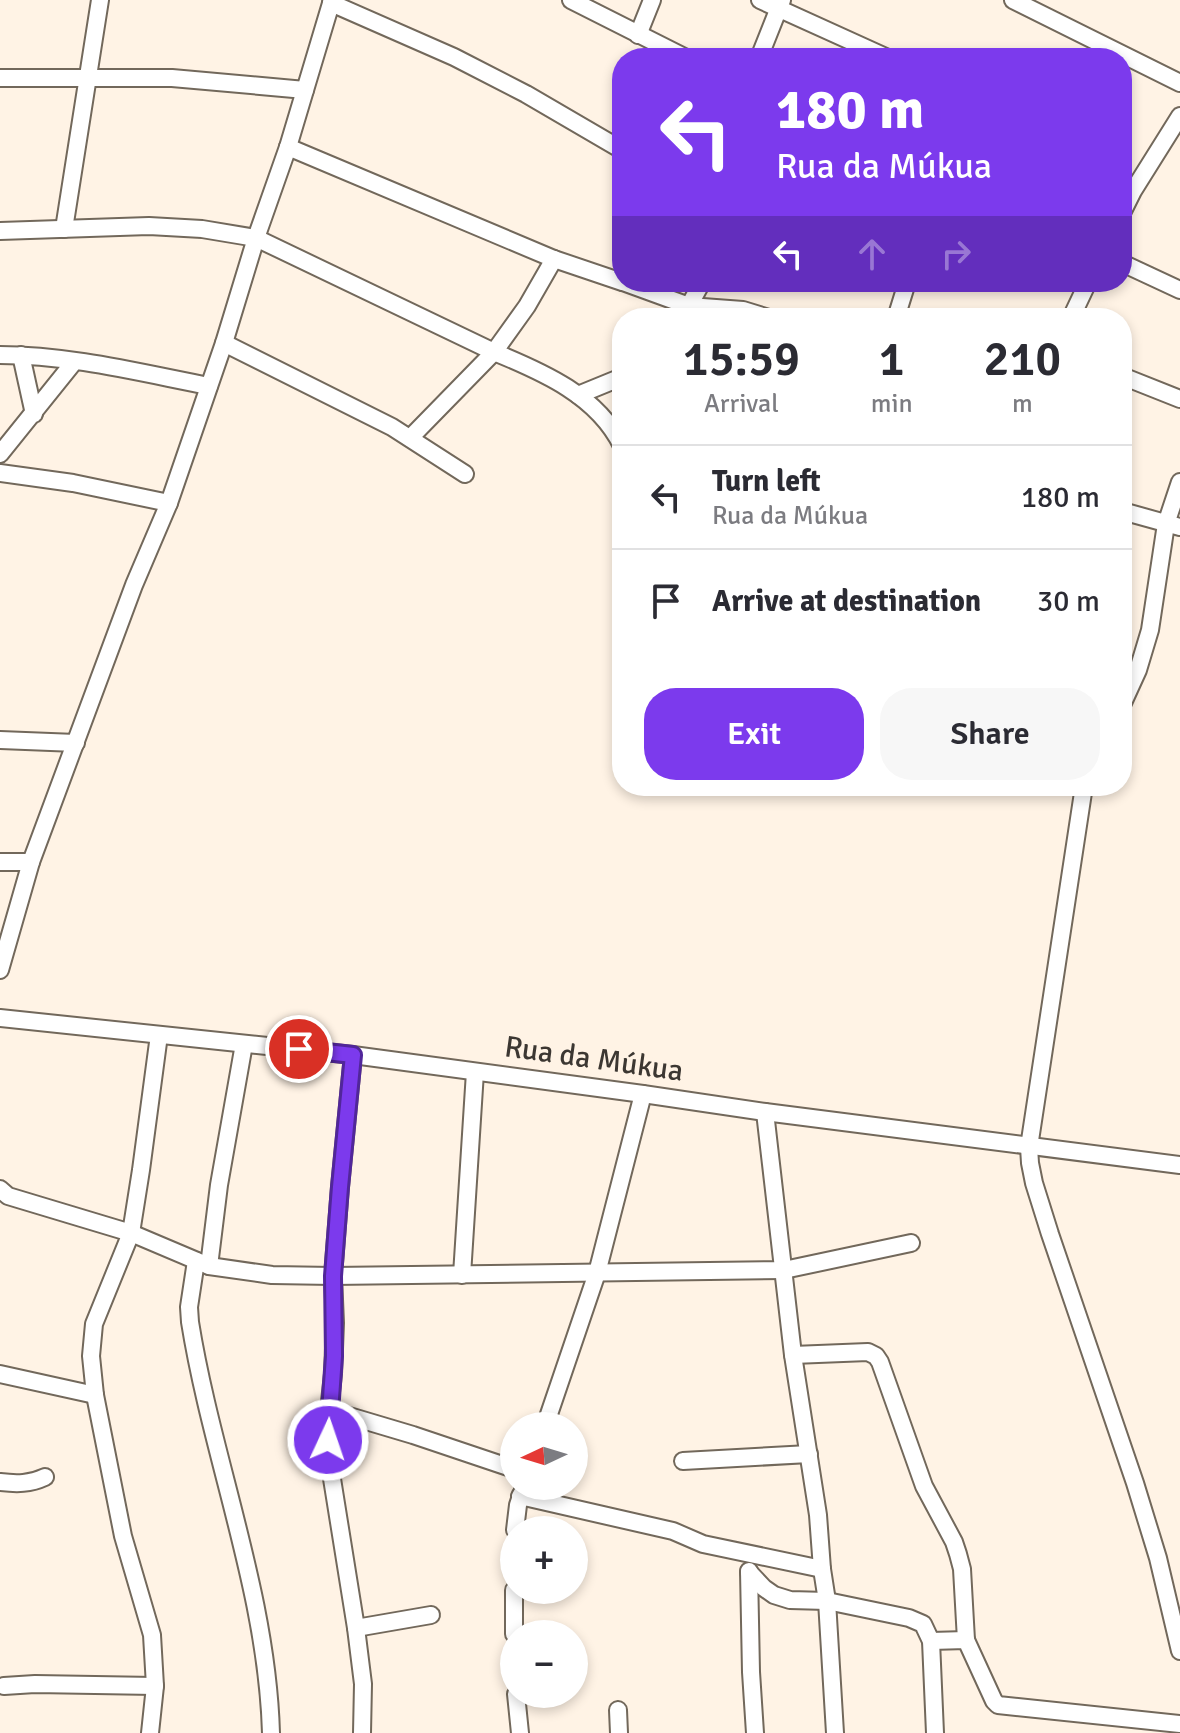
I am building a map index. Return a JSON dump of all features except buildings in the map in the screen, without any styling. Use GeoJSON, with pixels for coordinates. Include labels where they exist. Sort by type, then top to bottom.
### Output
{"type":"FeatureCollection","features":[{"type":"Feature","properties":{"kind":"street"},"geometry":{"type":"LineString","coordinates":[[64,229],[100,0]]}},
{"type":"Feature","properties":{"kind":"street"},"geometry":{"type":"LineString","coordinates":[[571,0],[665,48]]}},
{"type":"Feature","properties":{"kind":"street"},"geometry":{"type":"LineString","coordinates":[[638,35],[652,0]]}},
{"type":"Feature","properties":{"kind":"street"},"geometry":{"type":"LineString","coordinates":[[760,0],[780,4],[868,48]]}},
{"type":"Feature","properties":{"kind":"street"},"geometry":{"type":"LineString","coordinates":[[1013,0],[1110,48]]}},
{"type":"Feature","properties":{"kind":"street"},"geometry":{"type":"LineString","coordinates":[[0,970],[31,862],[134,585],[169,503],[224,343],[331,2],[454,57],[612,144]]}},
{"type":"Feature","properties":{"kind":"street"},"geometry":{"type":"LineString","coordinates":[[763,48],[780,4]]}},
{"type":"Feature","properties":{"kind":"street"},"geometry":{"type":"LineString","coordinates":[[1132,59],[1180,83]]}},
{"type":"Feature","properties":{"kind":"street"},"geometry":{"type":"LineString","coordinates":[[0,78],[172,78],[305,90]]}},
{"type":"Feature","properties":{"kind":"street"},"geometry":{"type":"LineString","coordinates":[[1132,180],[1179,119]]}},
{"type":"Feature","properties":{"kind":"street"},"geometry":{"type":"LineString","coordinates":[[288,147],[554,259],[612,279]]}},
{"type":"Feature","properties":{"kind":"street"},"geometry":{"type":"LineString","coordinates":[[0,231],[149,226],[202,229],[256,238],[566,387],[607,420],[612,429]]}},
{"type":"Feature","properties":{"kind":"street"},"geometry":{"type":"LineString","coordinates":[[410,438],[494,352],[533,297],[554,259]]}},
{"type":"Feature","properties":{"kind":"street"},"geometry":{"type":"LineString","coordinates":[[1132,268],[1180,290]]}},
{"type":"Feature","properties":{"kind":"street"},"geometry":{"type":"LineString","coordinates":[[650,292],[689,306],[716,308]]}},
{"type":"Feature","properties":{"kind":"street"},"geometry":{"type":"LineString","coordinates":[[689,306],[697,292]]}},
{"type":"Feature","properties":{"kind":"street"},"geometry":{"type":"LineString","coordinates":[[224,343],[410,438],[465,474]]}},
{"type":"Feature","properties":{"kind":"street"},"geometry":{"type":"LineString","coordinates":[[0,355],[74,362],[209,386]]}},
{"type":"Feature","properties":{"kind":"street"},"geometry":{"type":"LineString","coordinates":[[21,355],[34,414]]}},
{"type":"Feature","properties":{"kind":"street"},"geometry":{"type":"LineString","coordinates":[[0,454],[74,362]]}},
{"type":"Feature","properties":{"kind":"street"},"geometry":{"type":"LineString","coordinates":[[1132,380],[1180,399]]}},
{"type":"Feature","properties":{"kind":"street"},"geometry":{"type":"LineString","coordinates":[[578,395],[612,381]]}},
{"type":"Feature","properties":{"kind":"street"},"geometry":{"type":"LineString","coordinates":[[0,473],[73,483],[169,503]]}},
{"type":"Feature","properties":{"kind":"street"},"geometry":{"type":"LineString","coordinates":[[1132,683],[1150,630],[1180,482]]}},
{"type":"Feature","properties":{"kind":"street"},"geometry":{"type":"LineString","coordinates":[[1132,514],[1173,526]]}},
{"type":"Feature","properties":{"kind":"street"},"geometry":{"type":"LineString","coordinates":[[0,740],[76,743]]}},
{"type":"Feature","properties":{"kind":"street"},"geometry":{"type":"LineString","coordinates":[[1082,796],[1029,1147],[1030,1163],[1042,1209],[1158,1558],[1180,1651]]}},
{"type":"Feature","properties":{"kind":"street"},"geometry":{"type":"LineString","coordinates":[[0,862],[31,862]]}},
{"type":"Feature","properties":{"kind":"street","name":"Rua da Múkua"},"geometry":{"type":"LineString","coordinates":[[0,1018],[353,1055],[1180,1165]]}},
{"type":"Feature","properties":{"kind":"street"},"geometry":{"type":"LineString","coordinates":[[150,1733],[155,1686],[152,1635],[123,1536],[95,1395],[91,1356],[94,1324],[131,1233],[159,1035]]}},
{"type":"Feature","properties":{"kind":"street"},"geometry":{"type":"LineString","coordinates":[[244,1044],[219,1185],[189,1307],[207,1409],[253,1595],[263,1648],[271,1733]]}},
{"type":"Feature","properties":{"kind":"street"},"geometry":{"type":"LineString","coordinates":[[353,1055],[333,1276],[334,1345],[329,1460],[363,1684],[362,1733]]}},
{"type":"Feature","properties":{"kind":"street"},"geometry":{"type":"LineString","coordinates":[[462,1275],[475,1072]]}},
{"type":"Feature","properties":{"kind":"street"},"geometry":{"type":"LineString","coordinates":[[550,1412],[597,1273],[643,1094]]}},
{"type":"Feature","properties":{"kind":"street"},"geometry":{"type":"LineString","coordinates":[[765,1112],[793,1355],[818,1515],[835,1733]]}},
{"type":"Feature","properties":{"kind":"street"},"geometry":{"type":"LineString","coordinates":[[3,1194],[131,1233],[202,1264],[272,1275],[784,1270],[911,1243]]}},
{"type":"Feature","properties":{"kind":"street"},"geometry":{"type":"LineString","coordinates":[[793,1355],[868,1352],[880,1362],[924,1486],[954,1542],[962,1569],[966,1640],[998,1705],[1180,1724]]}},
{"type":"Feature","properties":{"kind":"street"},"geometry":{"type":"LineString","coordinates":[[0,1374],[95,1395]]}},
{"type":"Feature","properties":{"kind":"street"},"geometry":{"type":"LineString","coordinates":[[329,1410],[500,1464]]}},
{"type":"Feature","properties":{"kind":"street"},"geometry":{"type":"LineString","coordinates":[[683,1461],[809,1454]]}},
{"type":"Feature","properties":{"kind":"street"},"geometry":{"type":"LineString","coordinates":[[0,1482],[33,1483],[45,1477]]}},
{"type":"Feature","properties":{"kind":"street"},"geometry":{"type":"LineString","coordinates":[[556,1500],[673,1531],[703,1544],[822,1569]]}},
{"type":"Feature","properties":{"kind":"street"},"geometry":{"type":"LineString","coordinates":[[747,1554],[755,1733]]}},
{"type":"Feature","properties":{"kind":"street"},"geometry":{"type":"LineString","coordinates":[[749,1572],[774,1595],[790,1600],[827,1601],[923,1624],[931,1641],[935,1733]]}},
{"type":"Feature","properties":{"kind":"street"},"geometry":{"type":"LineString","coordinates":[[356,1628],[431,1615]]}},
{"type":"Feature","properties":{"kind":"street"},"geometry":{"type":"LineString","coordinates":[[931,1641],[966,1640]]}},
{"type":"Feature","properties":{"kind":"street"},"geometry":{"type":"LineString","coordinates":[[4,1686],[155,1686]]}},
{"type":"Feature","properties":{"kind":"street"},"geometry":{"type":"LineString","coordinates":[[517,1708],[520,1733]]}},
{"type":"Feature","properties":{"kind":"street"},"geometry":{"type":"LineString","coordinates":[[618,1710],[619,1733]]}},
{"type":"Feature","properties":{"kind":"route"},"geometry":{"type":"LineString","coordinates":[[299,1049],[353,1055],[333,1276],[334,1356],[328,1440]]}}]}
